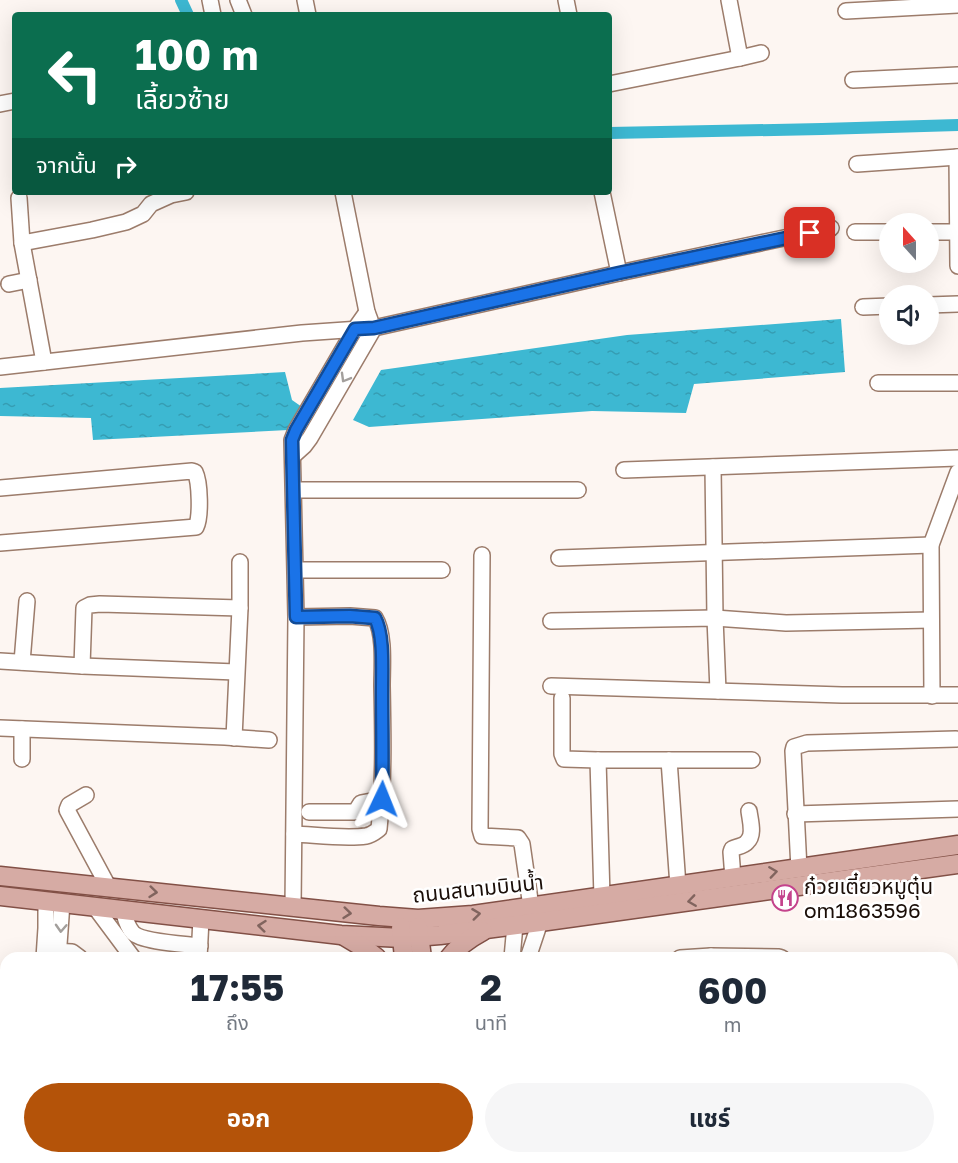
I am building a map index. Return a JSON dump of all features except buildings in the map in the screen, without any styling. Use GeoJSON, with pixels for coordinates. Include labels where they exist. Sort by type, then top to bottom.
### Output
{"type":"FeatureCollection","features":[{"type":"Feature","properties":{"kind":"main road","name":"ถนนสนามบินน้ำ"},"geometry":{"type":"LineString","coordinates":[[0,876],[293,908],[410,928],[473,915],[535,914],[955,855]]}},
{"type":"Feature","properties":{"kind":"main road","name":"ถนนสนามบินน้ำ"},"geometry":{"type":"LineString","coordinates":[[0,896],[341,935],[410,928],[487,928],[515,925],[535,914],[602,897],[799,869],[955,855]]}},
{"type":"Feature","properties":{"kind":"main road"},"geometry":{"type":"LineString","coordinates":[[32,879],[45,901],[62,883]]}},
{"type":"Feature","properties":{"kind":"main road"},"geometry":{"type":"LineString","coordinates":[[405,952],[410,928]]}},
{"type":"Feature","properties":{"kind":"main road"},"geometry":{"type":"LineString","coordinates":[[410,928],[420,952]]}},
{"type":"Feature","properties":{"kind":"main road"},"geometry":{"type":"LineString","coordinates":[[454,952],[487,928]]}},
{"type":"Feature","properties":{"kind":"main road"},"geometry":{"type":"LineString","coordinates":[[341,935],[369,952]]}},
{"type":"Feature","properties":{"kind":"street"},"geometry":{"type":"LineString","coordinates":[[729,0],[740,58]]}},
{"type":"Feature","properties":{"kind":"street"},"geometry":{"type":"LineString","coordinates":[[846,11],[958,6]]}},
{"type":"Feature","properties":{"kind":"street"},"geometry":{"type":"LineString","coordinates":[[612,83],[761,53]]}},
{"type":"Feature","properties":{"kind":"street"},"geometry":{"type":"LineString","coordinates":[[853,80],[958,75]]}},
{"type":"Feature","properties":{"kind":"street"},"geometry":{"type":"LineString","coordinates":[[856,164],[957,158],[958,266]]}},
{"type":"Feature","properties":{"kind":"street"},"geometry":{"type":"LineString","coordinates":[[22,243],[126,222],[143,214],[151,204],[171,195]]}},
{"type":"Feature","properties":{"kind":"street"},"geometry":{"type":"LineString","coordinates":[[344,195],[367,312],[374,328]]}},
{"type":"Feature","properties":{"kind":"street"},"geometry":{"type":"LineString","coordinates":[[603,195],[619,273]]}},
{"type":"Feature","properties":{"kind":"street"},"geometry":{"type":"LineString","coordinates":[[19,198],[22,243],[44,362]]}},
{"type":"Feature","properties":{"kind":"street"},"geometry":{"type":"LineString","coordinates":[[0,367],[302,333],[374,328],[831,228]]}},
{"type":"Feature","properties":{"kind":"street"},"geometry":{"type":"LineString","coordinates":[[855,232],[879,232]]}},
{"type":"Feature","properties":{"kind":"street"},"geometry":{"type":"LineString","coordinates":[[939,232],[957,232]]}},
{"type":"Feature","properties":{"kind":"street"},"geometry":{"type":"LineString","coordinates":[[9,284],[29,280]]}},
{"type":"Feature","properties":{"kind":"street"},"geometry":{"type":"LineString","coordinates":[[939,305],[958,304]]}},
{"type":"Feature","properties":{"kind":"street"},"geometry":{"type":"LineString","coordinates":[[863,307],[879,306]]}},
{"type":"Feature","properties":{"kind":"street"},"geometry":{"type":"LineString","coordinates":[[293,908],[296,570],[292,440],[367,312]]}},
{"type":"Feature","properties":{"kind":"street"},"geometry":{"type":"LineString","coordinates":[[294,455],[310,438],[374,328]]}},
{"type":"Feature","properties":{"kind":"street"},"geometry":{"type":"LineString","coordinates":[[878,383],[958,383]]}},
{"type":"Feature","properties":{"kind":"street"},"geometry":{"type":"LineString","coordinates":[[624,470],[958,458]]}},
{"type":"Feature","properties":{"kind":"street"},"geometry":{"type":"LineString","coordinates":[[713,467],[714,618],[718,691]]}},
{"type":"Feature","properties":{"kind":"street"},"geometry":{"type":"LineString","coordinates":[[0,488],[192,471],[198,479],[199,523],[196,527],[0,543]]}},
{"type":"Feature","properties":{"kind":"street"},"geometry":{"type":"LineString","coordinates":[[932,696],[932,545],[958,472]]}},
{"type":"Feature","properties":{"kind":"street"},"geometry":{"type":"LineString","coordinates":[[294,490],[578,490]]}},
{"type":"Feature","properties":{"kind":"street"},"geometry":{"type":"LineString","coordinates":[[559,558],[932,545]]}},
{"type":"Feature","properties":{"kind":"street"},"geometry":{"type":"LineString","coordinates":[[482,555],[480,830],[482,836],[518,838],[522,844],[535,914],[529,952]]}},
{"type":"Feature","properties":{"kind":"street"},"geometry":{"type":"LineString","coordinates":[[234,738],[240,562]]}},
{"type":"Feature","properties":{"kind":"street"},"geometry":{"type":"LineString","coordinates":[[296,570],[442,570]]}},
{"type":"Feature","properties":{"kind":"street"},"geometry":{"type":"LineString","coordinates":[[22,662],[27,601]]}},
{"type":"Feature","properties":{"kind":"street"},"geometry":{"type":"LineString","coordinates":[[82,666],[84,608],[87,606],[100,604],[240,608]]}},
{"type":"Feature","properties":{"kind":"street"},"geometry":{"type":"LineString","coordinates":[[294,834],[366,836],[373,834],[379,829],[383,773],[382,662],[379,624],[375,618],[296,617]]}},
{"type":"Feature","properties":{"kind":"street"},"geometry":{"type":"LineString","coordinates":[[551,621],[714,618],[786,623],[931,620]]}},
{"type":"Feature","properties":{"kind":"street"},"geometry":{"type":"LineString","coordinates":[[0,660],[82,666],[236,672]]}},
{"type":"Feature","properties":{"kind":"street"},"geometry":{"type":"LineString","coordinates":[[551,686],[958,695]]}},
{"type":"Feature","properties":{"kind":"street"},"geometry":{"type":"LineString","coordinates":[[562,698],[562,754],[564,759],[752,760]]}},
{"type":"Feature","properties":{"kind":"street"},"geometry":{"type":"LineString","coordinates":[[0,728],[225,736],[269,740]]}},
{"type":"Feature","properties":{"kind":"street"},"geometry":{"type":"LineString","coordinates":[[22,729],[22,759]]}},
{"type":"Feature","properties":{"kind":"street"},"geometry":{"type":"LineString","coordinates":[[799,869],[794,747],[807,743],[956,739]]}},
{"type":"Feature","properties":{"kind":"street"},"geometry":{"type":"LineString","coordinates":[[598,760],[602,897]]}},
{"type":"Feature","properties":{"kind":"street"},"geometry":{"type":"LineString","coordinates":[[669,760],[678,886]]}},
{"type":"Feature","properties":{"kind":"street"},"geometry":{"type":"LineString","coordinates":[[86,795],[69,805],[67,810],[109,888]]}},
{"type":"Feature","properties":{"kind":"street"},"geometry":{"type":"LineString","coordinates":[[309,812],[354,812],[361,802],[382,799]]}},
{"type":"Feature","properties":{"kind":"street"},"geometry":{"type":"LineString","coordinates":[[795,814],[958,809]]}},
{"type":"Feature","properties":{"kind":"street"},"geometry":{"type":"LineString","coordinates":[[733,878],[732,849],[746,843],[752,831],[748,811]]}},
{"type":"Feature","properties":{"kind":"street"},"geometry":{"type":"LineString","coordinates":[[45,901],[51,952]]}},
{"type":"Feature","properties":{"kind":"street"},"geometry":{"type":"LineString","coordinates":[[95,907],[129,952]]}},
{"type":"Feature","properties":{"kind":"street"},"geometry":{"type":"LineString","coordinates":[[123,910],[133,933],[199,952],[201,919]]}},
{"type":"Feature","properties":{"kind":"street"},"geometry":{"type":"LineString","coordinates":[[513,952],[515,925]]}},
{"type":"Feature","properties":{"kind":"water"},"geometry":{"type":"Polygon","coordinates":[[[841,319],[845,372],[694,384],[686,413],[592,411],[369,427],[353,420],[381,370],[627,335],[841,319]]]}},
{"type":"Feature","properties":{"kind":"water"},"geometry":{"type":"Polygon","coordinates":[[[285,372],[292,400],[302,407],[288,430],[93,440],[91,418],[0,416],[0,388],[285,372]]]}},
{"type":"Feature","properties":{"kind":"waterway"},"geometry":{"type":"LineString","coordinates":[[181,0],[187,12]]}},
{"type":"Feature","properties":{"kind":"waterway"},"geometry":{"type":"LineString","coordinates":[[612,133],[958,125]]}},
{"type":"Feature","properties":{"kind":"place","name":"ก๋วยเตี๋ยวหมูตุ๋น om1863596"},"geometry":{"type":"Point","coordinates":[785,898]}},
{"type":"Feature","properties":{"kind":"route"},"geometry":{"type":"LineString","coordinates":[[382,799],[382,662],[379,624],[375,618],[296,617],[292,440],[355,329],[374,328],[810,233]]}}]}
